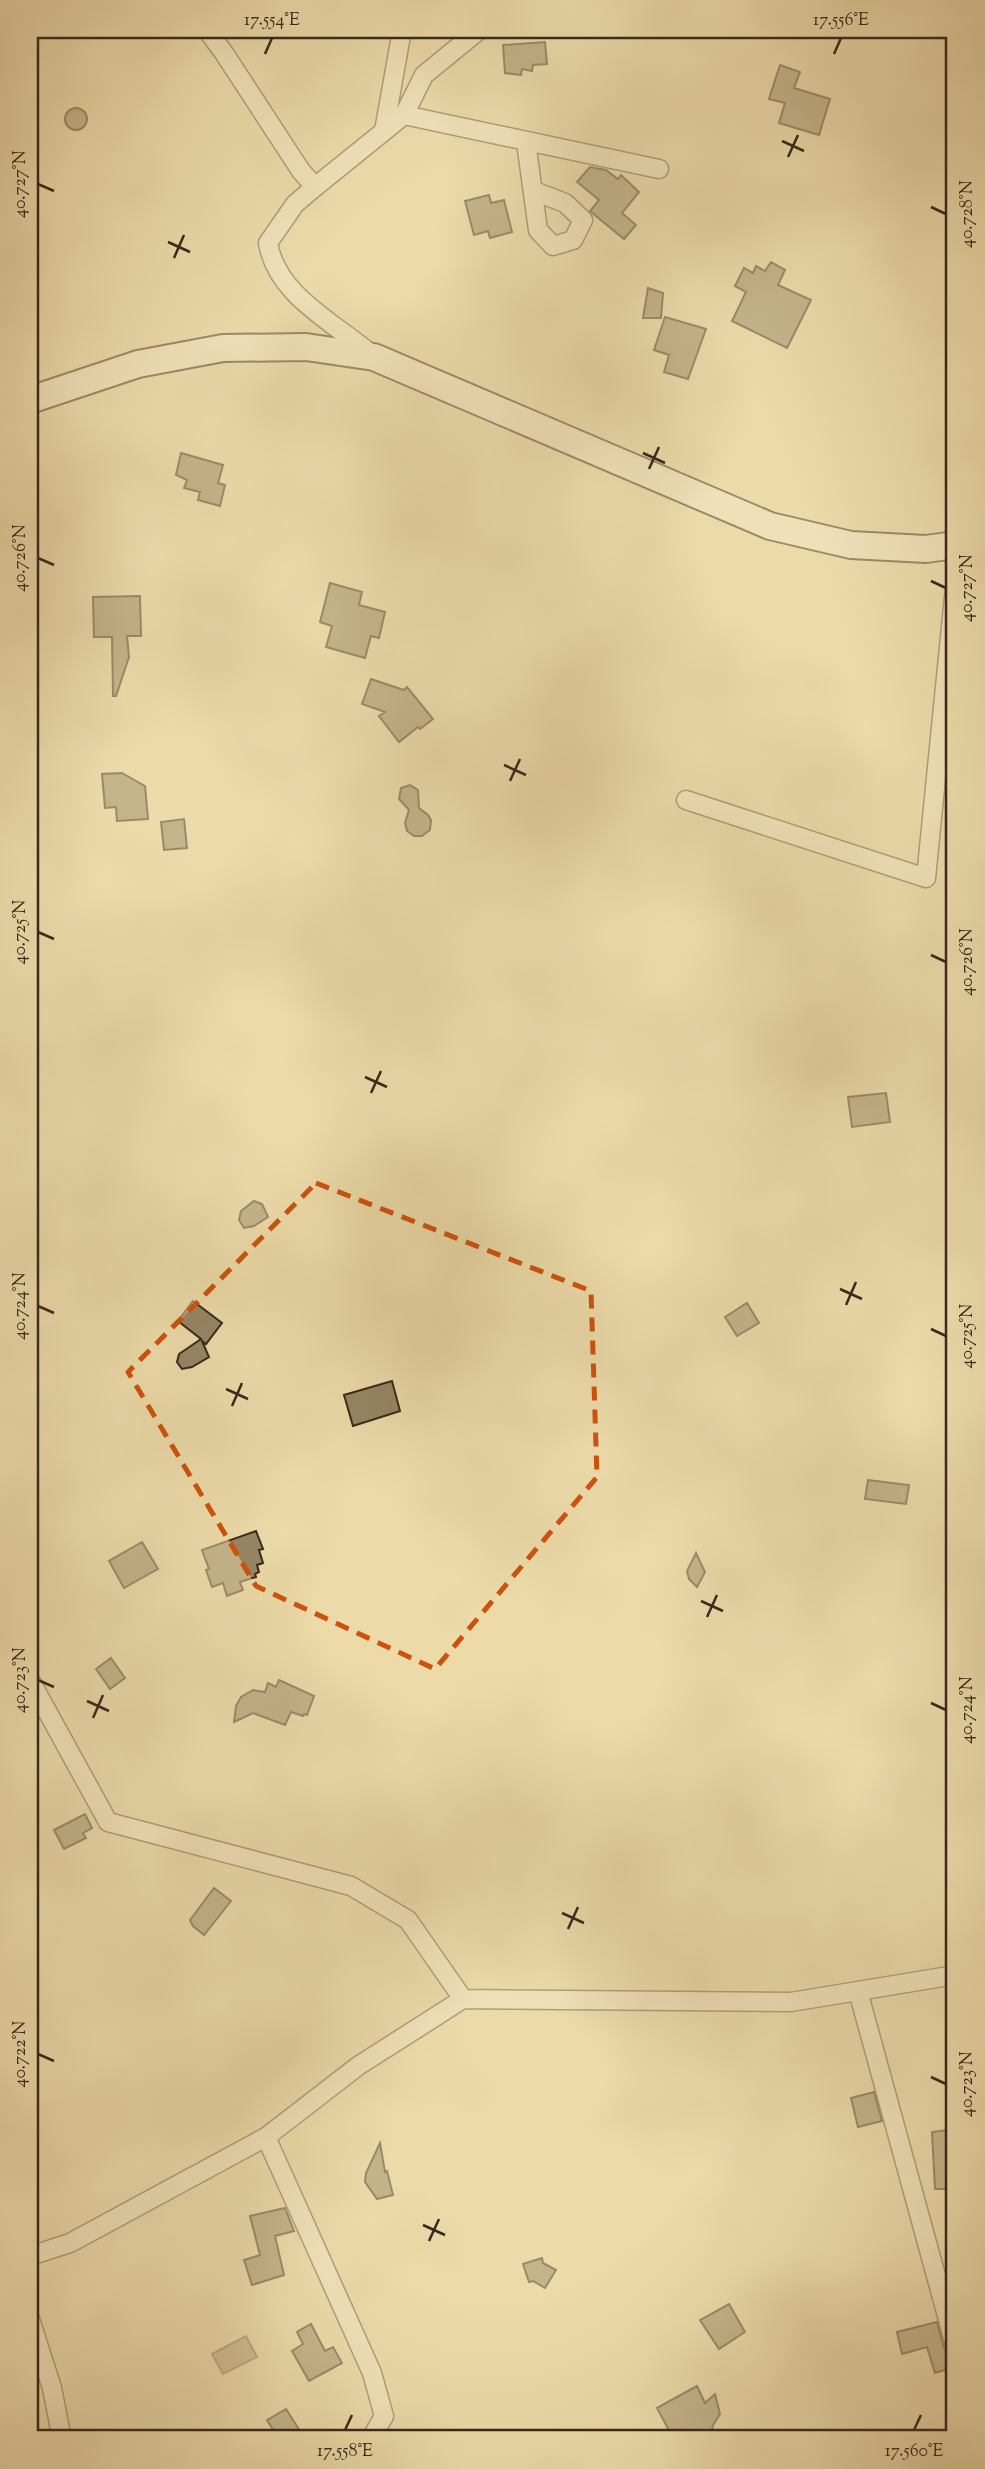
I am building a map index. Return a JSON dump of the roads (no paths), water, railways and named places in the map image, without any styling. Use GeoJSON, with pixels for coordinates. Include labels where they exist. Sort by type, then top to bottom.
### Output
{"type":"FeatureCollection","features":[{"type":"Feature","properties":{"kind":"main road"},"geometry":{"type":"LineString","coordinates":[[30,400],[138,364],[223,348],[306,347],[374,357],[770,526],[850,545],[926,550],[955,545]]}},
{"type":"Feature","properties":{"kind":"street"},"geometry":{"type":"LineString","coordinates":[[207,30],[301,171],[315,187]]}},
{"type":"Feature","properties":{"kind":"street"},"geometry":{"type":"LineString","coordinates":[[384,131],[402,30]]}},
{"type":"Feature","properties":{"kind":"street"},"geometry":{"type":"LineString","coordinates":[[374,357],[313,310],[279,277],[268,243],[295,204],[404,115],[424,75],[479,30]]}},
{"type":"Feature","properties":{"kind":"street"},"geometry":{"type":"LineString","coordinates":[[404,115],[659,169]]}},
{"type":"Feature","properties":{"kind":"street"},"geometry":{"type":"LineString","coordinates":[[526,142],[534,191]]}},
{"type":"Feature","properties":{"kind":"street"},"geometry":{"type":"LineString","coordinates":[[686,800],[926,878],[955,587]]}},
{"type":"Feature","properties":{"kind":"street"},"geometry":{"type":"LineString","coordinates":[[30,1680],[108,1822],[351,1886],[408,1920],[463,1999]]}},
{"type":"Feature","properties":{"kind":"street"},"geometry":{"type":"LineString","coordinates":[[30,2256],[70,2243],[266,2137],[358,2066],[463,1999],[791,2002],[955,1975]]}},
{"type":"Feature","properties":{"kind":"street"},"geometry":{"type":"LineString","coordinates":[[858,1991],[955,2345]]}},
{"type":"Feature","properties":{"kind":"street"},"geometry":{"type":"LineString","coordinates":[[266,2137],[372,2373],[384,2416],[371,2439]]}},
{"type":"Feature","properties":{"kind":"street"},"geometry":{"type":"LineString","coordinates":[[30,2319],[52,2388],[62,2439]]}}]}
